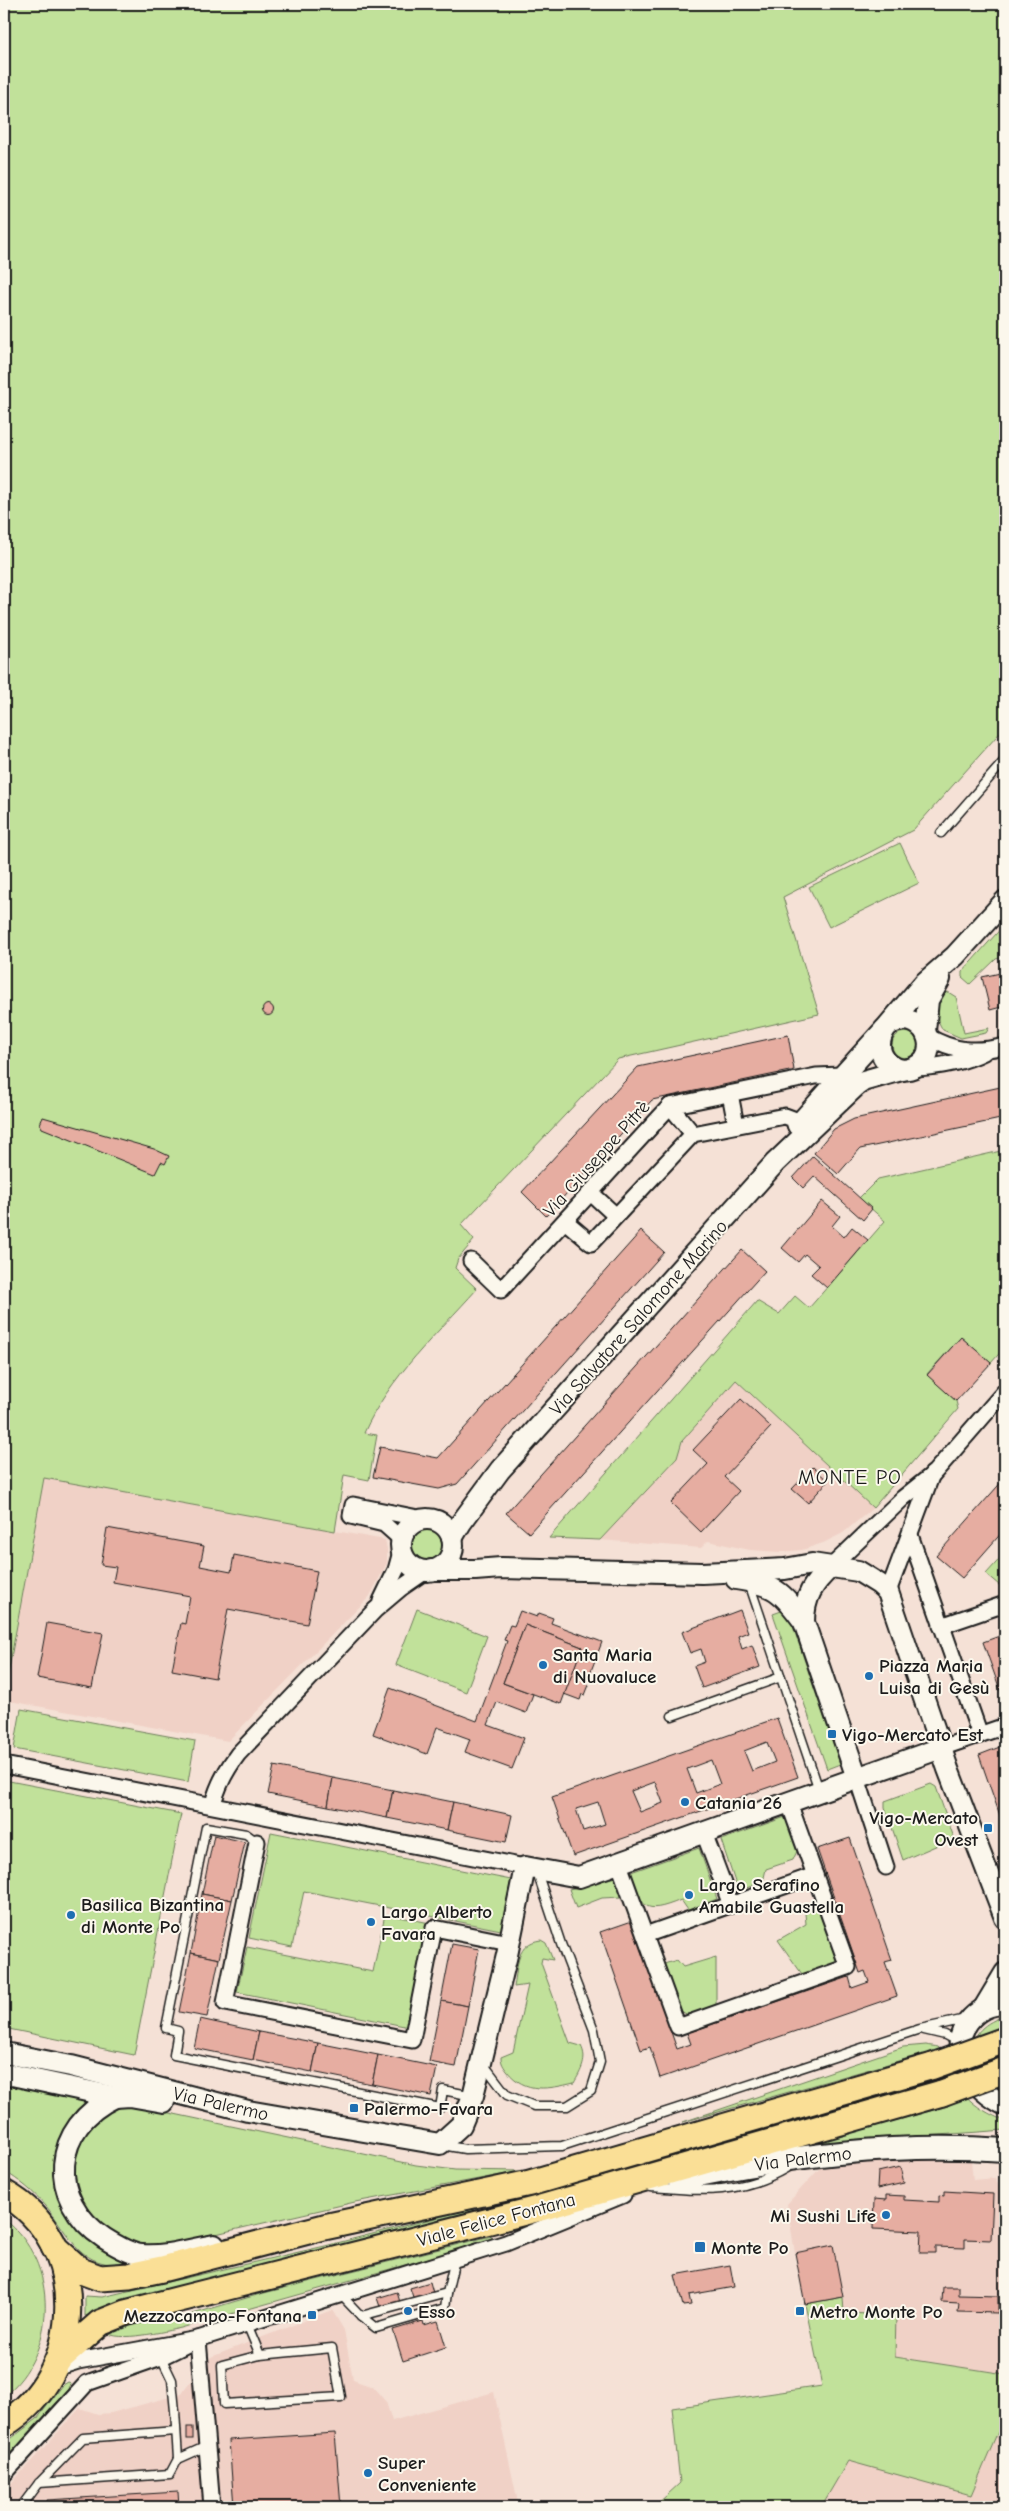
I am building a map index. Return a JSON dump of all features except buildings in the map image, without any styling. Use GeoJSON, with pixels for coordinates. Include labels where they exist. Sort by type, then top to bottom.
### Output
{"type":"FeatureCollection","features":[{"type":"Feature","properties":{"kind":"main road"},"geometry":{"type":"LineString","coordinates":[[54,2247],[81,2271],[100,2278],[114,2278],[162,2269],[324,2227],[530,2183],[933,2066],[1005,2040]]}},
{"type":"Feature","properties":{"kind":"main road","name":"Viale Felice Fontana"},"geometry":{"type":"LineString","coordinates":[[57,2364],[100,2323],[125,2313],[556,2204],[942,2092],[1005,2070]]}},
{"type":"Feature","properties":{"kind":"main road","name":"Via Palermo"},"geometry":{"type":"LineString","coordinates":[[556,2204],[758,2162],[806,2156],[963,2146],[1005,2150]]}},
{"type":"Feature","properties":{"kind":"main road"},"geometry":{"type":"LineString","coordinates":[[4,2193],[23,2206],[35,2218],[54,2247],[62,2265],[68,2300],[66,2334],[57,2364],[34,2399],[4,2424]]}},
{"type":"Feature","properties":{"kind":"street"},"geometry":{"type":"LineString","coordinates":[[775,1163],[796,1127],[888,1026],[924,983],[955,956],[1005,901]]}},
{"type":"Feature","properties":{"kind":"street"},"geometry":{"type":"LineString","coordinates":[[775,1163],[863,1081],[908,1069],[926,1058],[928,1051],[926,1033],[928,1000],[955,956]]}},
{"type":"Feature","properties":{"kind":"street"},"geometry":{"type":"LineString","coordinates":[[988,1050],[968,1060],[934,1067],[908,1069],[895,1068],[883,1058],[879,1043],[888,1026],[909,1020],[921,1026],[926,1033],[956,1050],[988,1050],[1005,1046]]}},
{"type":"Feature","properties":{"kind":"street","name":"Via Giuseppe Pitrè"},"geometry":{"type":"LineString","coordinates":[[471,1261],[501,1290],[670,1106],[816,1076],[842,1075]]}},
{"type":"Feature","properties":{"kind":"street"},"geometry":{"type":"LineString","coordinates":[[730,1094],[736,1125]]}},
{"type":"Feature","properties":{"kind":"street"},"geometry":{"type":"LineString","coordinates":[[670,1106],[693,1134]]}},
{"type":"Feature","properties":{"kind":"street"},"geometry":{"type":"LineString","coordinates":[[565,1222],[591,1243],[693,1134],[785,1116],[793,1119],[796,1127]]}},
{"type":"Feature","properties":{"kind":"street","name":"Via Salvatore Salomone Marino"},"geometry":{"type":"LineString","coordinates":[[500,1470],[775,1163]]}},
{"type":"Feature","properties":{"kind":"street"},"geometry":{"type":"LineString","coordinates":[[591,1193],[616,1216]]}},
{"type":"Feature","properties":{"kind":"street"},"geometry":{"type":"LineString","coordinates":[[804,1622],[807,1596],[813,1585],[903,1498],[932,1474],[1005,1391]]}},
{"type":"Feature","properties":{"kind":"street"},"geometry":{"type":"LineString","coordinates":[[375,1610],[387,1591],[402,1544],[412,1524],[455,1509],[500,1470]]}},
{"type":"Feature","properties":{"kind":"street"},"geometry":{"type":"LineString","coordinates":[[213,1804],[217,1787],[224,1772],[238,1754],[375,1610],[401,1588],[429,1570],[438,1568],[450,1558],[453,1540],[461,1523],[500,1470]]}},
{"type":"Feature","properties":{"kind":"street"},"geometry":{"type":"LineString","coordinates":[[888,1592],[932,1474]]}},
{"type":"Feature","properties":{"kind":"street"},"geometry":{"type":"LineString","coordinates":[[501,1568],[471,1560],[460,1552],[441,1523],[353,1504],[351,1516],[384,1524],[402,1544],[408,1562],[413,1566],[429,1570],[501,1568],[702,1573],[785,1569],[812,1564],[858,1571],[879,1584],[888,1592],[941,1748],[1005,1918]]}},
{"type":"Feature","properties":{"kind":"street"},"geometry":{"type":"LineString","coordinates":[[910,1535],[980,1734]]}},
{"type":"Feature","properties":{"kind":"street"},"geometry":{"type":"LineString","coordinates":[[702,1573],[772,1587],[783,1594],[804,1622],[858,1778],[886,1867]]}},
{"type":"Feature","properties":{"kind":"street"},"geometry":{"type":"LineString","coordinates":[[941,1626],[1005,1604]]}},
{"type":"Feature","properties":{"kind":"street"},"geometry":{"type":"LineString","coordinates":[[4,1765],[213,1804],[579,1878],[1005,1726]]}},
{"type":"Feature","properties":{"kind":"street"},"geometry":{"type":"LineString","coordinates":[[619,1864],[678,2028],[848,1967],[789,1803]]}},
{"type":"Feature","properties":{"kind":"street"},"geometry":{"type":"LineString","coordinates":[[704,1834],[731,1905]]}},
{"type":"Feature","properties":{"kind":"street"},"geometry":{"type":"LineString","coordinates":[[257,1842],[225,2003],[412,2040],[434,1928],[510,1943]]}},
{"type":"Feature","properties":{"kind":"street"},"geometry":{"type":"LineString","coordinates":[[440,2144],[461,2125],[472,2096],[510,1943],[531,1868]]}},
{"type":"Feature","properties":{"kind":"street"},"geometry":{"type":"LineString","coordinates":[[645,1935],[815,1875]]}},
{"type":"Feature","properties":{"kind":"street"},"geometry":{"type":"LineString","coordinates":[[1005,1972],[959,2042],[962,2060],[970,2076],[982,2090],[1005,2105]]}},
{"type":"Feature","properties":{"kind":"street"},"geometry":{"type":"LineString","coordinates":[[977,2013],[1005,2004]]}},
{"type":"Feature","properties":{"kind":"street","name":"Via Palermo"},"geometry":{"type":"LineString","coordinates":[[4,2053],[71,2066],[248,2111],[440,2144]]}},
{"type":"Feature","properties":{"kind":"street"},"geometry":{"type":"LineString","coordinates":[[4,2076],[12,2075],[115,2096],[130,2096],[175,2104],[248,2111]]}},
{"type":"Feature","properties":{"kind":"street"},"geometry":{"type":"LineString","coordinates":[[115,2096],[96,2107],[76,2126],[69,2141],[64,2161],[67,2194],[74,2209],[96,2233],[111,2243],[141,2255],[162,2254],[324,2227]]}},
{"type":"Feature","properties":{"kind":"street"},"geometry":{"type":"LineString","coordinates":[[963,2146],[1005,2142]]}},
{"type":"Feature","properties":{"kind":"street"},"geometry":{"type":"LineString","coordinates":[[57,2364],[198,2339],[341,2295],[506,2243],[726,2154]]}},
{"type":"Feature","properties":{"kind":"street"},"geometry":{"type":"LineString","coordinates":[[4,2474],[86,2383],[160,2357],[198,2339]]}},
{"type":"Feature","properties":{"kind":"street"},"geometry":{"type":"LineString","coordinates":[[198,2339],[212,2507]]}},
{"type":"Feature","properties":{"kind":"lane"},"geometry":{"type":"LineString","coordinates":[[941,833],[1005,760]]}},
{"type":"Feature","properties":{"kind":"lane"},"geometry":{"type":"LineString","coordinates":[[748,1581],[820,1791]]}},
{"type":"Feature","properties":{"kind":"lane"},"geometry":{"type":"LineString","coordinates":[[672,1716],[781,1678]]}},
{"type":"Feature","properties":{"kind":"lane"},"geometry":{"type":"LineString","coordinates":[[257,1842],[246,1834],[206,1827],[166,2028],[178,2031],[174,2055],[440,2108],[443,2090],[472,2096]]}},
{"type":"Feature","properties":{"kind":"lane"},"geometry":{"type":"LineString","coordinates":[[488,2070],[507,2095],[534,2106],[567,2106],[591,2091],[600,2062],[594,2030],[531,1868]]}},
{"type":"Feature","properties":{"kind":"lane"},"geometry":{"type":"LineString","coordinates":[[440,2144],[465,2148],[562,2146],[977,2013]]}},
{"type":"Feature","properties":{"kind":"lane"},"geometry":{"type":"LineString","coordinates":[[920,2030],[945,2035],[959,2042]]}},
{"type":"Feature","properties":{"kind":"lane"},"geometry":{"type":"LineString","coordinates":[[341,2295],[361,2316],[376,2328],[445,2308],[455,2259]]}},
{"type":"Feature","properties":{"kind":"lane"},"geometry":{"type":"LineString","coordinates":[[361,2316],[447,2293]]}},
{"type":"Feature","properties":{"kind":"lane"},"geometry":{"type":"LineString","coordinates":[[247,2324],[260,2355]]}},
{"type":"Feature","properties":{"kind":"lane"},"geometry":{"type":"LineString","coordinates":[[332,2348],[341,2397],[224,2404],[222,2365],[260,2355],[332,2348]]}},
{"type":"Feature","properties":{"kind":"lane"},"geometry":{"type":"LineString","coordinates":[[38,2483],[170,2474],[178,2459],[172,2380],[160,2357]]}},
{"type":"Feature","properties":{"kind":"lane"},"geometry":{"type":"LineString","coordinates":[[21,2507],[38,2483],[83,2438],[176,2431]]}},
{"type":"Feature","properties":{"kind":"lane"},"geometry":{"type":"LineString","coordinates":[[178,2459],[206,2446]]}},
{"type":"Feature","properties":{"kind":"shaded area"},"geometry":{"type":"Polygon","coordinates":[[[736,1380],[873,1508],[843,1533],[823,1543],[802,1550],[781,1552],[750,1550],[708,1541],[701,1548],[600,1540],[677,1458],[682,1441],[736,1380]]]}},
{"type":"Feature","properties":{"kind":"shaded area"},"geometry":{"type":"Polygon","coordinates":[[[44,1478],[385,1540],[387,1563],[370,1596],[228,1741],[4,1700],[44,1478]]]}},
{"type":"Feature","properties":{"kind":"shaded area"},"geometry":{"type":"Polygon","coordinates":[[[897,2160],[971,2160],[973,2180],[995,2178],[1003,2193],[1005,2192],[1005,2374],[894,2357],[844,2313],[843,2297],[833,2246],[795,2253],[787,2204],[820,2168],[897,2160]]]}},
{"type":"Feature","properties":{"kind":"shaded area"},"geometry":{"type":"Polygon","coordinates":[[[332,2310],[344,2330],[353,2380],[373,2387],[386,2402],[392,2421],[494,2392],[519,2507],[4,2507],[4,2491],[80,2408],[98,2414],[111,2413],[181,2394],[211,2357],[332,2310]]]}},
{"type":"Feature","properties":{"kind":"shaded area"},"geometry":{"type":"Polygon","coordinates":[[[1005,2416],[1005,2507],[821,2507],[848,2460],[971,2494],[1005,2416]]]}},
{"type":"Feature","properties":{"kind":"green space"},"geometry":{"type":"Polygon","coordinates":[[[4,4],[1005,4],[1005,727],[913,830],[783,897],[819,1014],[618,1059],[461,1225],[474,1240],[458,1259],[455,1268],[477,1289],[400,1375],[374,1413],[364,1433],[377,1435],[369,1480],[344,1475],[335,1531],[44,1478],[4,1696],[4,4]]]}},
{"type":"Feature","properties":{"kind":"green space"},"geometry":{"type":"Polygon","coordinates":[[[900,843],[919,883],[829,927],[809,887],[900,843]]]}},
{"type":"Feature","properties":{"kind":"green space"},"geometry":{"type":"Polygon","coordinates":[[[1005,924],[1005,957],[996,959],[970,984],[962,977],[962,972],[1005,924]]]}},
{"type":"Feature","properties":{"kind":"green space"},"geometry":{"type":"Polygon","coordinates":[[[948,992],[956,997],[964,1033],[989,1028],[986,1033],[961,1038],[943,1030],[936,1014],[936,1003],[942,995],[948,992]]]}},
{"type":"Feature","properties":{"kind":"green space"},"geometry":{"type":"Polygon","coordinates":[[[905,1032],[914,1036],[918,1045],[914,1054],[905,1058],[896,1054],[892,1045],[896,1036],[905,1032]]]}},
{"type":"Feature","properties":{"kind":"green space"},"geometry":{"type":"Polygon","coordinates":[[[1005,1150],[1005,1347],[991,1363],[961,1337],[927,1374],[956,1401],[958,1409],[873,1508],[736,1380],[682,1441],[677,1458],[600,1540],[549,1538],[757,1301],[779,1314],[795,1296],[809,1308],[885,1221],[859,1198],[878,1179],[1005,1150]]]}},
{"type":"Feature","properties":{"kind":"green space"},"geometry":{"type":"Polygon","coordinates":[[[427,1527],[434,1528],[440,1532],[444,1538],[444,1552],[440,1558],[434,1562],[427,1563],[420,1562],[414,1558],[410,1552],[409,1545],[410,1538],[414,1532],[420,1528],[427,1527]]]}},
{"type":"Feature","properties":{"kind":"green space"},"geometry":{"type":"Polygon","coordinates":[[[1005,1553],[1005,1582],[999,1585],[986,1574],[1005,1553]]]}},
{"type":"Feature","properties":{"kind":"green space"},"geometry":{"type":"Polygon","coordinates":[[[417,1609],[487,1636],[466,1692],[396,1665],[417,1609]]]}},
{"type":"Feature","properties":{"kind":"green space"},"geometry":{"type":"Polygon","coordinates":[[[787,1609],[840,1764],[827,1769],[773,1614],[787,1609]]]}},
{"type":"Feature","properties":{"kind":"green space"},"geometry":{"type":"Polygon","coordinates":[[[21,1709],[195,1741],[188,1782],[14,1749],[21,1709]]]}},
{"type":"Feature","properties":{"kind":"green space"},"geometry":{"type":"Polygon","coordinates":[[[4,1780],[181,1814],[134,2055],[4,2028],[4,1780]]]}},
{"type":"Feature","properties":{"kind":"green space"},"geometry":{"type":"Polygon","coordinates":[[[931,1784],[936,1787],[954,1838],[903,1860],[885,1807],[885,1801],[931,1784]]]}},
{"type":"Feature","properties":{"kind":"green space"},"geometry":{"type":"Polygon","coordinates":[[[788,1816],[798,1849],[793,1860],[766,1869],[763,1882],[738,1891],[721,1840],[788,1816]]]}},
{"type":"Feature","properties":{"kind":"green space"},"geometry":{"type":"Polygon","coordinates":[[[271,1832],[511,1880],[501,1930],[304,1891],[292,1947],[249,1938],[271,1832]]]}},
{"type":"Feature","properties":{"kind":"green space"},"geometry":{"type":"Polygon","coordinates":[[[699,1848],[717,1899],[688,1910],[681,1900],[668,1905],[651,1907],[641,1900],[631,1872],[699,1848]]]}},
{"type":"Feature","properties":{"kind":"green space"},"geometry":{"type":"Polygon","coordinates":[[[616,1877],[623,1895],[621,1897],[602,1898],[576,1908],[569,1889],[616,1877]]]}},
{"type":"Feature","properties":{"kind":"green space"},"geometry":{"type":"Polygon","coordinates":[[[820,1907],[839,1961],[838,1965],[806,1976],[802,1974],[778,1940],[806,1924],[805,1913],[820,1907]]]}},
{"type":"Feature","properties":{"kind":"green space"},"geometry":{"type":"Polygon","coordinates":[[[385,1914],[430,1923],[409,2027],[237,1992],[247,1947],[373,1972],[385,1914]]]}},
{"type":"Feature","properties":{"kind":"green space"},"geometry":{"type":"Polygon","coordinates":[[[541,1940],[546,1943],[553,1960],[542,1958],[541,1963],[570,2043],[581,2046],[584,2056],[581,2069],[574,2083],[547,2088],[530,2086],[514,2078],[507,2071],[501,2057],[513,2052],[528,1985],[514,1987],[520,1956],[527,1946],[541,1940]]]}},
{"type":"Feature","properties":{"kind":"green space"},"geometry":{"type":"Polygon","coordinates":[[[716,1957],[716,2006],[697,2014],[684,2013],[680,2010],[664,1964],[677,1960],[683,1967],[716,1957]]]}},
{"type":"Feature","properties":{"kind":"green space"},"geometry":{"type":"Polygon","coordinates":[[[999,2018],[1005,2019],[1005,2089],[984,2074],[977,2064],[973,2044],[977,2034],[986,2025],[999,2018]]]}},
{"type":"Feature","properties":{"kind":"green space"},"geometry":{"type":"Polygon","coordinates":[[[926,2045],[938,2047],[941,2050],[965,2095],[978,2107],[1005,2121],[1005,2130],[807,2145],[948,2106],[929,2060],[923,2054],[683,2122],[903,2047],[926,2045]]]}},
{"type":"Feature","properties":{"kind":"green space"},"geometry":{"type":"Polygon","coordinates":[[[4,2084],[93,2099],[74,2115],[68,2124],[61,2144],[56,2178],[129,2263],[112,2264],[99,2262],[78,2249],[41,2201],[4,2171],[4,2084]]]}},
{"type":"Feature","properties":{"kind":"green space"},"geometry":{"type":"Polygon","coordinates":[[[122,2103],[416,2165],[455,2170],[522,2171],[355,2202],[159,2247],[143,2247],[108,2233],[83,2208],[71,2175],[72,2160],[93,2117],[122,2103]]]}},
{"type":"Feature","properties":{"kind":"green space"},"geometry":{"type":"Polygon","coordinates":[[[474,2208],[475,2213],[197,2282],[85,2316],[85,2296],[102,2297],[325,2246],[474,2208]]]}},
{"type":"Feature","properties":{"kind":"green space"},"geometry":{"type":"Polygon","coordinates":[[[4,2219],[22,2237],[35,2259],[43,2283],[45,2308],[42,2332],[35,2356],[22,2378],[4,2396],[4,2219]]]}},
{"type":"Feature","properties":{"kind":"green space"},"geometry":{"type":"Polygon","coordinates":[[[491,2236],[493,2240],[181,2328],[131,2336],[112,2335],[106,2332],[133,2320],[176,2319],[260,2294],[491,2236]]]}},
{"type":"Feature","properties":{"kind":"green space"},"geometry":{"type":"Polygon","coordinates":[[[843,2297],[844,2313],[896,2315],[895,2357],[1005,2374],[1005,2416],[971,2495],[848,2461],[821,2507],[654,2507],[680,2483],[672,2408],[822,2386],[805,2304],[843,2297]]]}},
{"type":"Feature","properties":{"kind":"green space"},"geometry":{"type":"Polygon","coordinates":[[[68,2382],[71,2383],[69,2389],[4,2460],[4,2444],[37,2419],[63,2385],[68,2382]]]}},
{"type":"Feature","properties":{"kind":"place","name":"Santa Maria di Nuovaluce"},"geometry":{"type":"Point","coordinates":[543,1665]}},
{"type":"Feature","properties":{"kind":"place","name":"Piazza Maria Luisa di Gesù"},"geometry":{"type":"Point","coordinates":[869,1676]}},
{"type":"Feature","properties":{"kind":"place","name":"Vigo-Mercato Est"},"geometry":{"type":"Point","coordinates":[832,1734]}},
{"type":"Feature","properties":{"kind":"place","name":"Catania 26"},"geometry":{"type":"Point","coordinates":[685,1802]}},
{"type":"Feature","properties":{"kind":"place","name":"Vigo-Mercato Ovest"},"geometry":{"type":"Point","coordinates":[988,1828]}},
{"type":"Feature","properties":{"kind":"place","name":"Largo Serafino Amabile Guastella"},"geometry":{"type":"Point","coordinates":[689,1895]}},
{"type":"Feature","properties":{"kind":"place","name":"Basilica Bizantina di Monte Po"},"geometry":{"type":"Point","coordinates":[71,1915]}},
{"type":"Feature","properties":{"kind":"place","name":"Largo Alberto Favara"},"geometry":{"type":"Point","coordinates":[371,1922]}},
{"type":"Feature","properties":{"kind":"place","name":"Palermo-Favara"},"geometry":{"type":"Point","coordinates":[354,2108]}},
{"type":"Feature","properties":{"kind":"place","name":"Mi Sushi Life"},"geometry":{"type":"Point","coordinates":[886,2215]}},
{"type":"Feature","properties":{"kind":"place","name":"Monte Po"},"geometry":{"type":"Point","coordinates":[700,2247]}},
{"type":"Feature","properties":{"kind":"place","name":"Esso"},"geometry":{"type":"Point","coordinates":[408,2311]}},
{"type":"Feature","properties":{"kind":"place","name":"Metro Monte Po"},"geometry":{"type":"Point","coordinates":[800,2311]}},
{"type":"Feature","properties":{"kind":"place","name":"Mezzocampo-Fontana"},"geometry":{"type":"Point","coordinates":[312,2315]}},
{"type":"Feature","properties":{"kind":"place","name":"Super Conveniente"},"geometry":{"type":"Point","coordinates":[368,2473]}},
{"type":"Feature","properties":{"kind":"district","name":"MONTE PO"},"geometry":{"type":"Point","coordinates":[850,1477]}}]}
